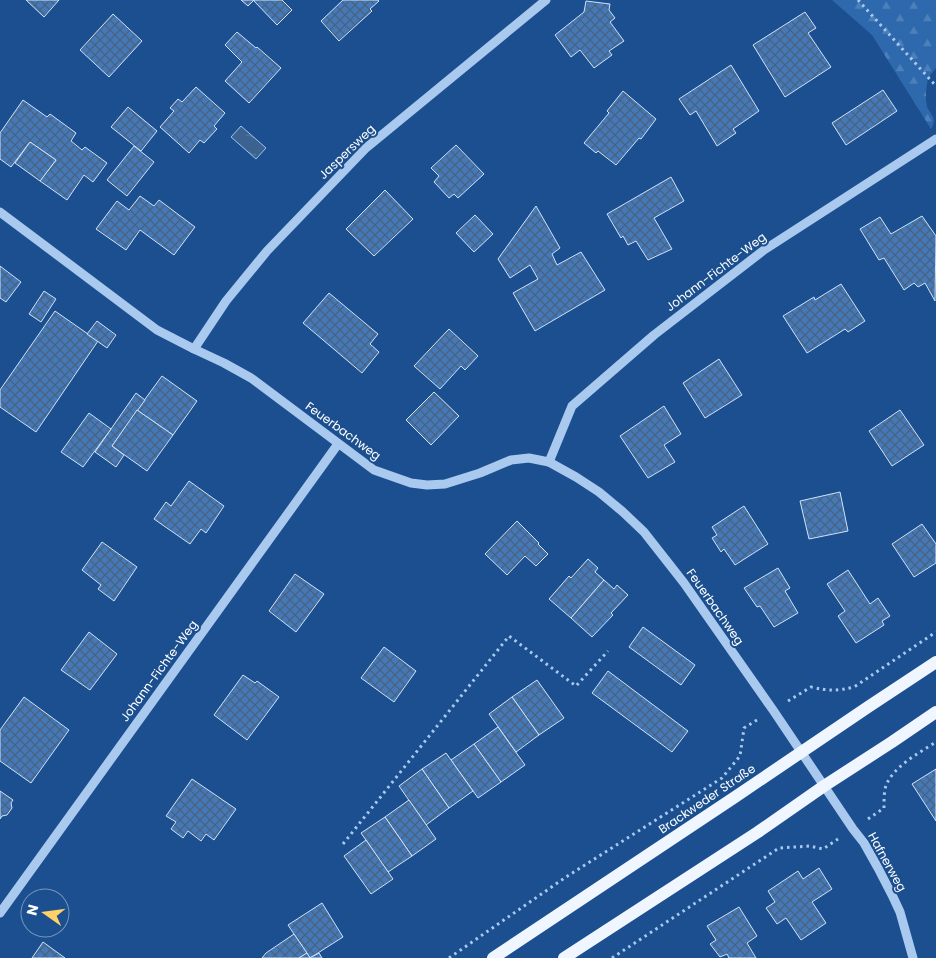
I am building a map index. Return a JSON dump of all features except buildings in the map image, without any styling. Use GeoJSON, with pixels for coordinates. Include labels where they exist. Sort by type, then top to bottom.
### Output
{"type":"FeatureCollection","features":[{"type":"Feature","properties":{"kind":"main road","name":"Brackweder Straße"},"geometry":{"type":"LineString","coordinates":[[493,958],[936,662]]}},
{"type":"Feature","properties":{"kind":"main road"},"geometry":{"type":"LineString","coordinates":[[564,958],[758,832],[936,712]]}},
{"type":"Feature","properties":{"kind":"street","name":"Jaspersweg"},"geometry":{"type":"LineString","coordinates":[[194,349],[226,301],[267,252],[366,148],[546,0]]}},
{"type":"Feature","properties":{"kind":"street","name":"Johann-Fichte-Weg"},"geometry":{"type":"LineString","coordinates":[[549,462],[572,406],[654,335],[764,250],[936,138]]}},
{"type":"Feature","properties":{"kind":"street","name":"Feuerbachweg"},"geometry":{"type":"LineString","coordinates":[[0,212],[157,330],[224,362],[251,378],[374,470],[411,482],[427,485],[445,484],[480,473],[511,460],[529,458],[549,462],[599,492],[644,532],[684,583],[824,786]]}},
{"type":"Feature","properties":{"kind":"street","name":"Johann-Fichte-Weg"},"geometry":{"type":"LineString","coordinates":[[0,913],[338,444]]}},
{"type":"Feature","properties":{"kind":"street","name":"Hafnerweg"},"geometry":{"type":"LineString","coordinates":[[824,786],[852,829],[864,843],[878,868],[900,912],[913,958]]}},
{"type":"Feature","properties":{"kind":"path"},"geometry":{"type":"LineString","coordinates":[[858,0],[936,86]]}},
{"type":"Feature","properties":{"kind":"path"},"geometry":{"type":"LineString","coordinates":[[811,687],[840,691],[854,687],[936,632]]}},
{"type":"Feature","properties":{"kind":"path"},"geometry":{"type":"LineString","coordinates":[[343,844],[509,636],[576,686],[608,651]]}},
{"type":"Feature","properties":{"kind":"path"},"geometry":{"type":"LineString","coordinates":[[449,958],[566,877],[722,778],[740,756],[744,728]]}},
{"type":"Feature","properties":{"kind":"path"},"geometry":{"type":"LineString","coordinates":[[884,808],[885,788],[893,773],[936,742]]}},
{"type":"Feature","properties":{"kind":"path"},"geometry":{"type":"LineString","coordinates":[[612,958],[779,848],[810,846],[822,849]]}},
{"type":"Feature","properties":{"kind":"green space"},"geometry":{"type":"Polygon","coordinates":[[[832,0],[936,0],[936,68],[928,78],[926,91],[927,107],[934,121],[931,129],[872,35],[832,0]]]}},
{"type":"Feature","properties":{"kind":"water"},"geometry":{"type":"Polygon","coordinates":[[[241,126],[266,148],[256,159],[231,137],[241,126]]]}}]}
